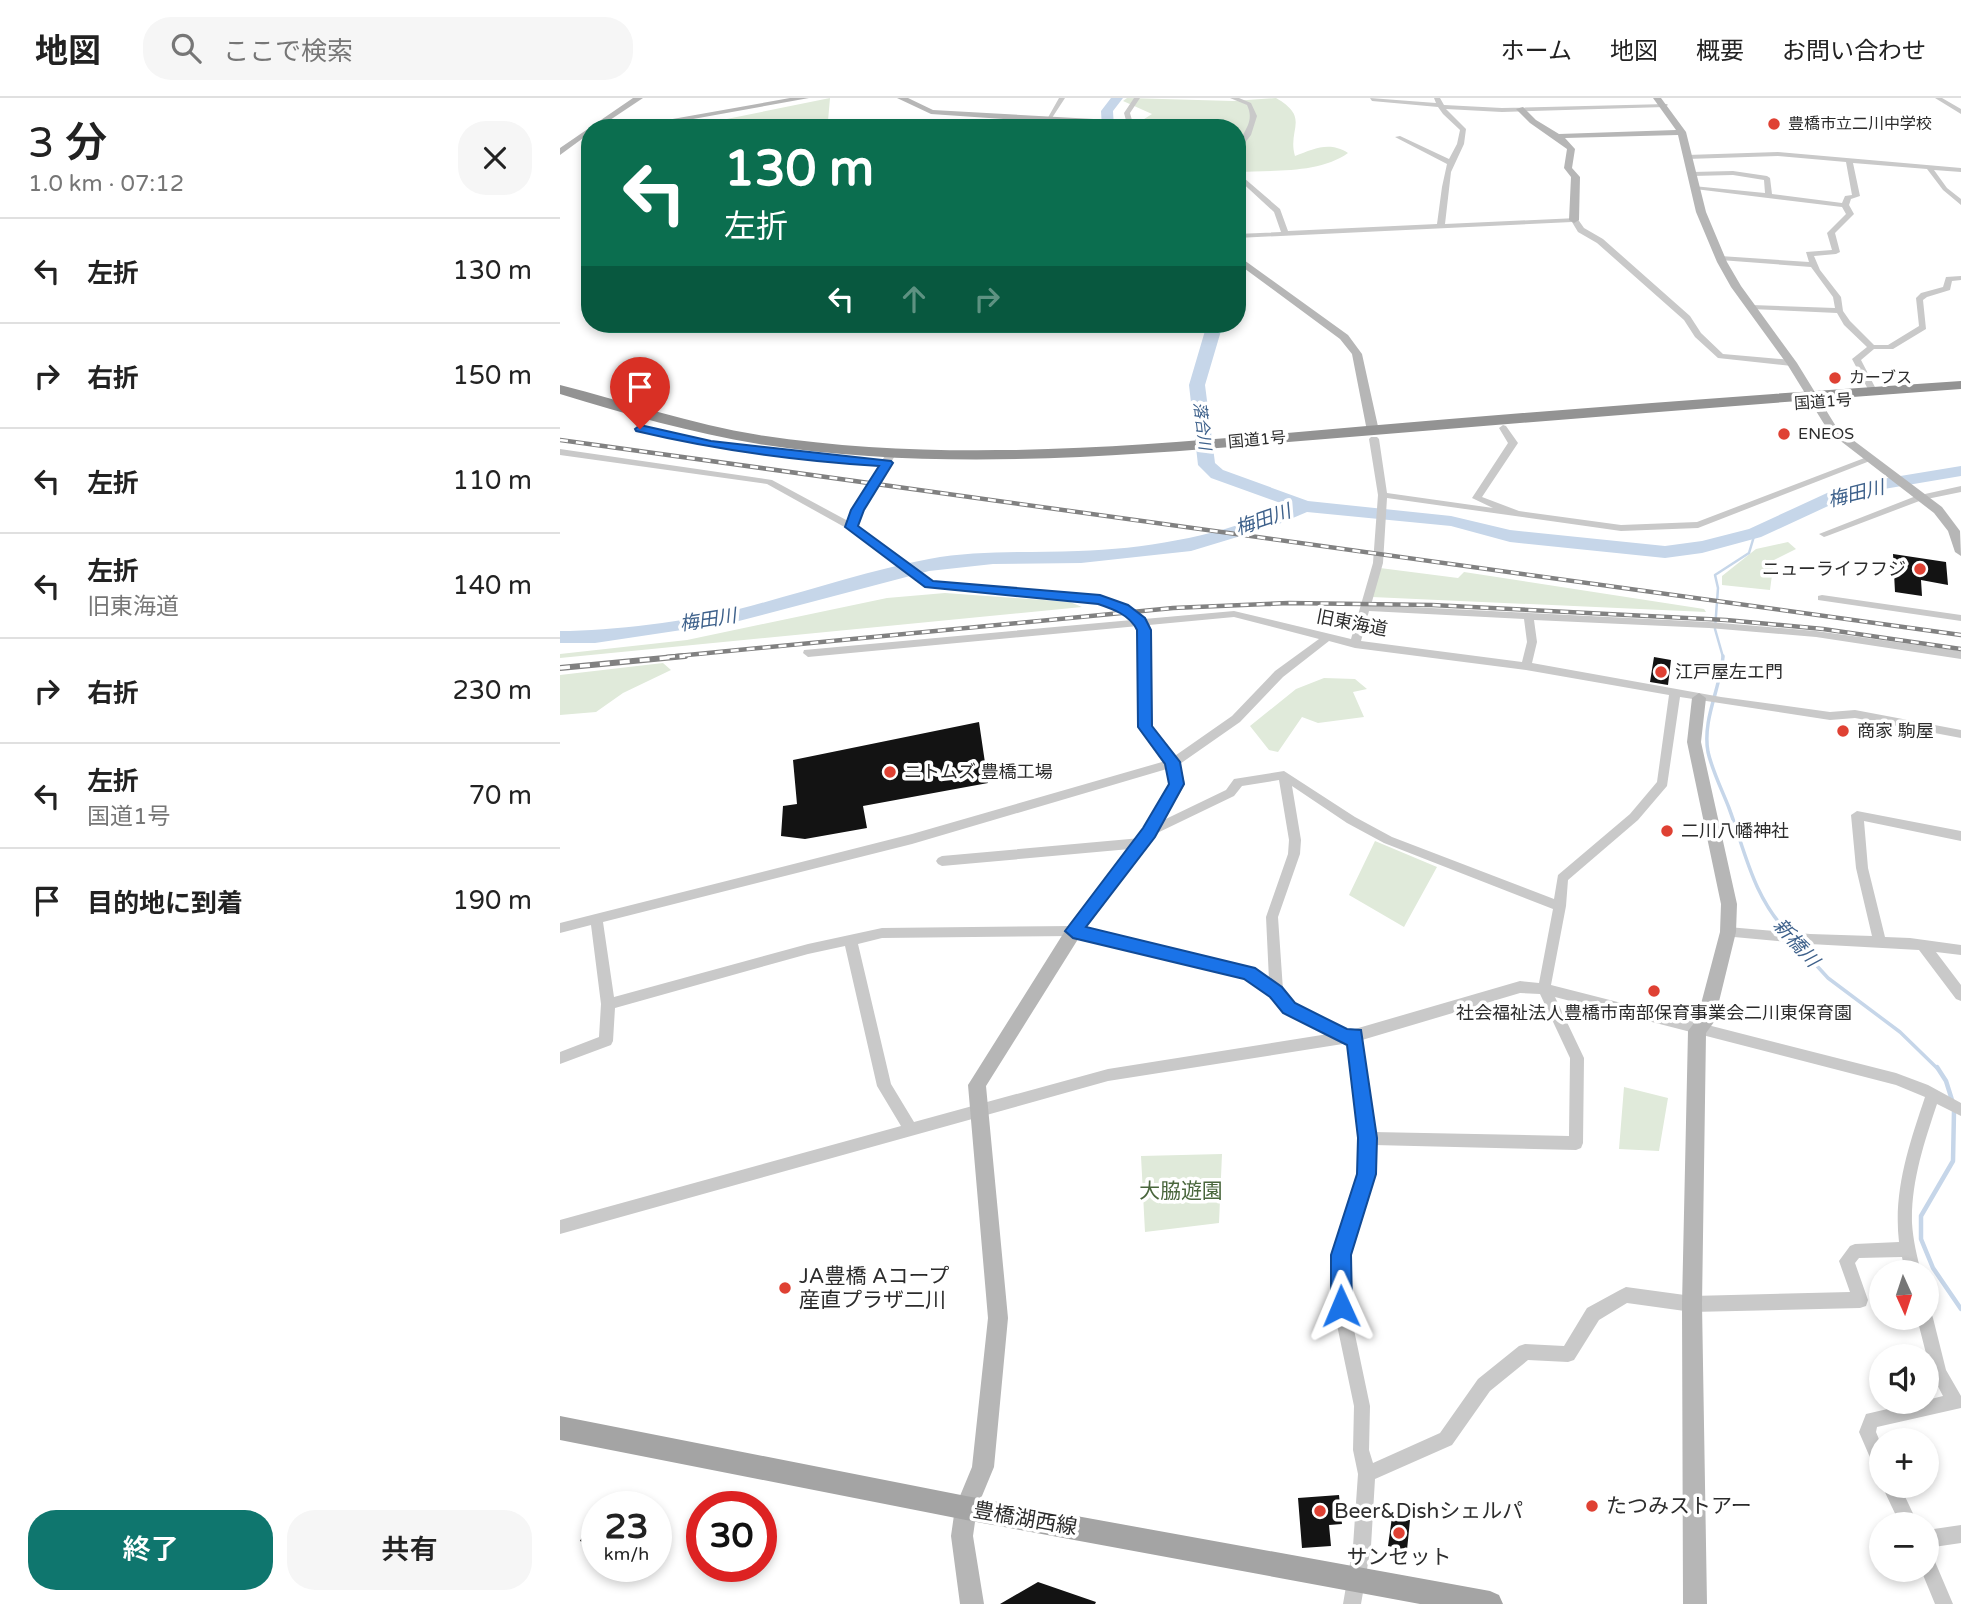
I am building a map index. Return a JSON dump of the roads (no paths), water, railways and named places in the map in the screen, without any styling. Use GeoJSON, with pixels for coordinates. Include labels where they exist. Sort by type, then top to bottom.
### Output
{"type":"FeatureCollection","features":[{"type":"Feature","properties":{"kind":"highway","name":"国道1号"},"geometry":{"type":"LineString","coordinates":[[1373,435],[1503,428],[1873,391],[1961,385]]}},
{"type":"Feature","properties":{"kind":"highway","name":"国道1号"},"geometry":{"type":"LineString","coordinates":[[560,389],[706,433],[889,458]]}},
{"type":"Feature","properties":{"kind":"highway","name":"国道1号"},"geometry":{"type":"LineString","coordinates":[[560,404],[683,440],[815,458],[1048,462],[1814,399],[1961,392]]}},
{"type":"Feature","properties":{"kind":"main road","name":"豊橋湖西線"},"geometry":{"type":"LineString","coordinates":[[560,1427],[967,1508],[1490,1604]]}},
{"type":"Feature","properties":{"kind":"street"},"geometry":{"type":"LineString","coordinates":[[607,119],[639,98]]}},
{"type":"Feature","properties":{"kind":"street"},"geometry":{"type":"LineString","coordinates":[[680,119],[805,98]]}},
{"type":"Feature","properties":{"kind":"street"},"geometry":{"type":"LineString","coordinates":[[901,98],[931,112],[1033,119]]}},
{"type":"Feature","properties":{"kind":"street"},"geometry":{"type":"LineString","coordinates":[[1049,119],[1062,98]]}},
{"type":"Feature","properties":{"kind":"street"},"geometry":{"type":"LineString","coordinates":[[1128,119],[1127,113],[1138,98]]}},
{"type":"Feature","properties":{"kind":"street"},"geometry":{"type":"LineString","coordinates":[[1233,98],[1249,104],[1254,116],[1246,141]]}},
{"type":"Feature","properties":{"kind":"street"},"geometry":{"type":"LineString","coordinates":[[1437,98],[1463,129],[1460,149],[1451,163],[1441,225]]}},
{"type":"Feature","properties":{"kind":"street"},"geometry":{"type":"LineString","coordinates":[[1657,98],[1665,105],[1682,132],[1695,187],[1720,258],[1751,307],[1792,363],[1833,430],[1937,510],[1954,531],[1961,552]]}},
{"type":"Feature","properties":{"kind":"street"},"geometry":{"type":"LineString","coordinates":[[1938,98],[1961,112]]}},
{"type":"Feature","properties":{"kind":"street"},"geometry":{"type":"LineString","coordinates":[[1372,99],[1442,106],[1520,109],[1665,105]]}},
{"type":"Feature","properties":{"kind":"street"},"geometry":{"type":"LineString","coordinates":[[1520,109],[1532,124],[1560,136],[1682,132]]}},
{"type":"Feature","properties":{"kind":"street"},"geometry":{"type":"LineString","coordinates":[[1560,136],[1571,149],[1568,168],[1576,177],[1571,194],[1576,205],[1574,220],[1581,230],[1600,242],[1687,318],[1698,335],[1721,356],[1792,363]]}},
{"type":"Feature","properties":{"kind":"street"},"geometry":{"type":"LineString","coordinates":[[560,152],[581,137]]}},
{"type":"Feature","properties":{"kind":"street"},"geometry":{"type":"LineString","coordinates":[[1398,137],[1451,163]]}},
{"type":"Feature","properties":{"kind":"street"},"geometry":{"type":"LineString","coordinates":[[1687,157],[1778,154],[1961,170]]}},
{"type":"Feature","properties":{"kind":"street"},"geometry":{"type":"LineString","coordinates":[[1845,205],[1848,198],[1856,196],[1849,162]]}},
{"type":"Feature","properties":{"kind":"street"},"geometry":{"type":"LineString","coordinates":[[1929,166],[1945,189],[1961,203]]}},
{"type":"Feature","properties":{"kind":"street"},"geometry":{"type":"LineString","coordinates":[[1692,174],[1733,173],[1767,178],[1769,194]]}},
{"type":"Feature","properties":{"kind":"street"},"geometry":{"type":"LineString","coordinates":[[1246,182],[1277,211],[1284,233]]}},
{"type":"Feature","properties":{"kind":"street"},"geometry":{"type":"LineString","coordinates":[[1695,187],[1845,205]]}},
{"type":"Feature","properties":{"kind":"street"},"geometry":{"type":"LineString","coordinates":[[1845,205],[1850,214],[1831,233],[1836,252],[1809,254],[1812,265],[1837,297],[1839,311],[1847,323],[1872,347]]}},
{"type":"Feature","properties":{"kind":"street"},"geometry":{"type":"LineString","coordinates":[[1246,235],[1574,220]]}},
{"type":"Feature","properties":{"kind":"street"},"geometry":{"type":"LineString","coordinates":[[1720,258],[1812,265]]}},
{"type":"Feature","properties":{"kind":"street"},"geometry":{"type":"LineString","coordinates":[[1246,265],[1344,337],[1357,354],[1382,496],[1381,536],[1367,608],[1355,644]]}},
{"type":"Feature","properties":{"kind":"street"},"geometry":{"type":"LineString","coordinates":[[1873,391],[1855,362],[1872,347],[1890,347],[1923,327],[1919,300],[1924,295],[1947,288],[1949,279],[1961,278]]}},
{"type":"Feature","properties":{"kind":"street"},"geometry":{"type":"LineString","coordinates":[[1751,307],[1839,311]]}},
{"type":"Feature","properties":{"kind":"street"},"geometry":{"type":"LineString","coordinates":[[1503,428],[1513,443],[1477,498],[1517,514]]}},
{"type":"Feature","properties":{"kind":"street"},"geometry":{"type":"LineString","coordinates":[[560,452],[769,482],[851,527],[930,584],[1100,600],[1123,608],[1140,621],[1144,630],[1145,727],[1173,762],[1177,784],[1145,838],[1073,931],[977,1085],[999,1318],[983,1467],[967,1508],[962,1536],[972,1604]]}},
{"type":"Feature","properties":{"kind":"street"},"geometry":{"type":"LineString","coordinates":[[851,527],[857,510],[889,458]]}},
{"type":"Feature","properties":{"kind":"street"},"geometry":{"type":"LineString","coordinates":[[1382,496],[1621,528],[1698,525],[1874,461]]}},
{"type":"Feature","properties":{"kind":"street"},"geometry":{"type":"LineString","coordinates":[[1824,534],[1917,495],[1961,489]]}},
{"type":"Feature","properties":{"kind":"street"},"geometry":{"type":"LineString","coordinates":[[1822,598],[1961,618]]}},
{"type":"Feature","properties":{"kind":"street"},"geometry":{"type":"LineString","coordinates":[[1367,608],[1723,626],[1815,635],[1961,655]]}},
{"type":"Feature","properties":{"kind":"street","name":"旧東海道"},"geometry":{"type":"LineString","coordinates":[[808,653],[1234,614],[1355,644],[1526,666],[1703,699],[1830,716],[1855,714],[1961,733]]}},
{"type":"Feature","properties":{"kind":"street"},"geometry":{"type":"LineString","coordinates":[[1526,666],[1532,642],[1529,618]]}},
{"type":"Feature","properties":{"kind":"street"},"geometry":{"type":"LineString","coordinates":[[560,928],[912,839],[1173,762],[1236,719],[1279,674],[1328,637]]}},
{"type":"Feature","properties":{"kind":"street"},"geometry":{"type":"LineString","coordinates":[[1367,1138],[1576,1143],[1577,1058],[1544,989],[1560,906],[1562,878],[1634,817],[1663,783],[1675,693]]}},
{"type":"Feature","properties":{"kind":"street"},"geometry":{"type":"LineString","coordinates":[[1695,1604],[1692,1304],[1699,1028],[1705,1022],[1728,932],[1729,904],[1695,742],[1703,699]]}},
{"type":"Feature","properties":{"kind":"street"},"geometry":{"type":"LineString","coordinates":[[942,861],[1145,838],[1230,793],[1238,782],[1283,775],[1351,820],[1388,840],[1560,906]]}},
{"type":"Feature","properties":{"kind":"street"},"geometry":{"type":"LineString","coordinates":[[1276,992],[1272,917],[1294,854],[1295,840],[1283,775]]}},
{"type":"Feature","properties":{"kind":"street"},"geometry":{"type":"LineString","coordinates":[[1880,942],[1862,868],[1857,815],[1961,836]]}},
{"type":"Feature","properties":{"kind":"street"},"geometry":{"type":"LineString","coordinates":[[560,1058],[606,1041],[608,1004],[596,918]]}},
{"type":"Feature","properties":{"kind":"street"},"geometry":{"type":"LineString","coordinates":[[608,1004],[850,939],[882,933],[1073,931],[1249,973],[1276,992],[1289,1008],[1351,1037]]}},
{"type":"Feature","properties":{"kind":"street"},"geometry":{"type":"LineString","coordinates":[[1728,932],[1961,950]]}},
{"type":"Feature","properties":{"kind":"street"},"geometry":{"type":"LineString","coordinates":[[850,939],[884,1086],[910,1128]]}},
{"type":"Feature","properties":{"kind":"street"},"geometry":{"type":"LineString","coordinates":[[1924,946],[1961,995]]}},
{"type":"Feature","properties":{"kind":"street"},"geometry":{"type":"LineString","coordinates":[[560,1227],[1108,1075],[1351,1037],[1520,987],[1544,989],[1896,1079],[1961,1110]]}},
{"type":"Feature","properties":{"kind":"street"},"geometry":{"type":"LineString","coordinates":[[1351,1037],[1367,1138],[1367,1174],[1341,1255],[1341,1306],[1362,1406],[1361,1450],[1367,1474],[1358,1579],[1352,1604]]}},
{"type":"Feature","properties":{"kind":"street"},"geometry":{"type":"LineString","coordinates":[[1910,1260],[1902,1204],[1935,1097]]}},
{"type":"Feature","properties":{"kind":"street"},"geometry":{"type":"LineString","coordinates":[[1367,1474],[1446,1438],[1484,1385],[1525,1352],[1568,1354],[1593,1314],[1626,1295],[1692,1304],[1860,1300],[1847,1261],[1855,1251],[1906,1248]]}},
{"type":"Feature","properties":{"kind":"street"},"geometry":{"type":"LineString","coordinates":[[1869,1437],[1867,1432],[1872,1420],[1958,1407],[1939,1373],[1928,1330]]}},
{"type":"Feature","properties":{"kind":"street"},"geometry":{"type":"LineString","coordinates":[[1939,1537],[1961,1534]]}},
{"type":"Feature","properties":{"kind":"street"},"geometry":{"type":"LineString","coordinates":[[1935,1582],[1944,1604]]}},
{"type":"Feature","properties":{"kind":"waterway","name":"落合川"},"geometry":{"type":"LineString","coordinates":[[1107,119],[1107,111],[1117,98]]}},
{"type":"Feature","properties":{"kind":"waterway","name":"落合川"},"geometry":{"type":"LineString","coordinates":[[1212,333],[1197,385],[1207,465],[1217,474],[1305,506]]}},
{"type":"Feature","properties":{"kind":"waterway","name":"梅田川"},"geometry":{"type":"LineString","coordinates":[[1305,506],[1451,521],[1510,536],[1622,550],[1665,552],[1702,547],[1755,533],[1833,497],[1876,485],[1961,471]]}},
{"type":"Feature","properties":{"kind":"waterway","name":"梅田川"},"geometry":{"type":"LineString","coordinates":[[560,637],[595,637],[735,616],[929,565],[993,558],[1081,557],[1191,545],[1268,522],[1305,506]]}},
{"type":"Feature","properties":{"kind":"waterway","name":"新橋川"},"geometry":{"type":"LineString","coordinates":[[1723,657],[1715,629],[1718,588],[1715,575],[1749,553],[1755,533]]}},
{"type":"Feature","properties":{"kind":"waterway","name":"新橋川"},"geometry":{"type":"LineString","coordinates":[[1723,657],[1708,727],[1708,752],[1758,889],[1788,933]]}},
{"type":"Feature","properties":{"kind":"waterway","name":"新橋川"},"geometry":{"type":"LineString","coordinates":[[1795,942],[1828,978],[1900,1032],[1938,1069]]}},
{"type":"Feature","properties":{"kind":"waterway","name":"新橋川"},"geometry":{"type":"LineString","coordinates":[[1937,1067],[1946,1081],[1952,1100]]}},
{"type":"Feature","properties":{"kind":"waterway","name":"新橋川"},"geometry":{"type":"LineString","coordinates":[[1954,1111],[1953,1161],[1921,1216],[1921,1239],[1933,1268],[1961,1309]]}},
{"type":"Feature","properties":{"kind":"railway"},"geometry":{"type":"LineString","coordinates":[[560,440],[1961,635]]}},
{"type":"Feature","properties":{"kind":"railway"},"geometry":{"type":"LineString","coordinates":[[667,657],[1173,608],[1289,603],[1432,605],[1726,620],[1823,629],[1961,649]]}},
{"type":"Feature","properties":{"kind":"railway"},"geometry":{"type":"LineString","coordinates":[[560,668],[685,656]]}},
{"type":"Feature","properties":{"kind":"place","name":"豊橋市立二川中学校"},"geometry":{"type":"Point","coordinates":[1774,124]}},
{"type":"Feature","properties":{"kind":"place","name":"カーブス"},"geometry":{"type":"Point","coordinates":[1835,378]}},
{"type":"Feature","properties":{"kind":"place","name":"ENEOS"},"geometry":{"type":"Point","coordinates":[1784,434]}},
{"type":"Feature","properties":{"kind":"place","name":"ニューライフフジ"},"geometry":{"type":"Point","coordinates":[1920,569]}},
{"type":"Feature","properties":{"kind":"place","name":"江戸屋左エ門"},"geometry":{"type":"Point","coordinates":[1661,672]}},
{"type":"Feature","properties":{"kind":"place","name":"商家 駒屋"},"geometry":{"type":"Point","coordinates":[1843,731]}},
{"type":"Feature","properties":{"kind":"place","name":"ニトムズ 豊橋工場"},"geometry":{"type":"Point","coordinates":[890,772]}},
{"type":"Feature","properties":{"kind":"place","name":"二川八幡神社"},"geometry":{"type":"Point","coordinates":[1667,831]}},
{"type":"Feature","properties":{"kind":"place","name":"社会福祉法人豊橋市南部保育事業会二川東保育園"},"geometry":{"type":"Point","coordinates":[1654,991]}},
{"type":"Feature","properties":{"kind":"place","name":"JA豊橋 Aコープ 産直プラザ二川"},"geometry":{"type":"Point","coordinates":[785,1288]}},
{"type":"Feature","properties":{"kind":"place","name":"たつみストアー"},"geometry":{"type":"Point","coordinates":[1592,1506]}},
{"type":"Feature","properties":{"kind":"place","name":"Beer&Dishシェルパ"},"geometry":{"type":"Point","coordinates":[1320,1511]}},
{"type":"Feature","properties":{"kind":"place","name":"サンセット"},"geometry":{"type":"Point","coordinates":[1399,1533]}},
{"type":"Feature","properties":{"kind":"park label","name":"大脇遊園"},"geometry":{"type":"Point","coordinates":[1181,1191]}}]}
